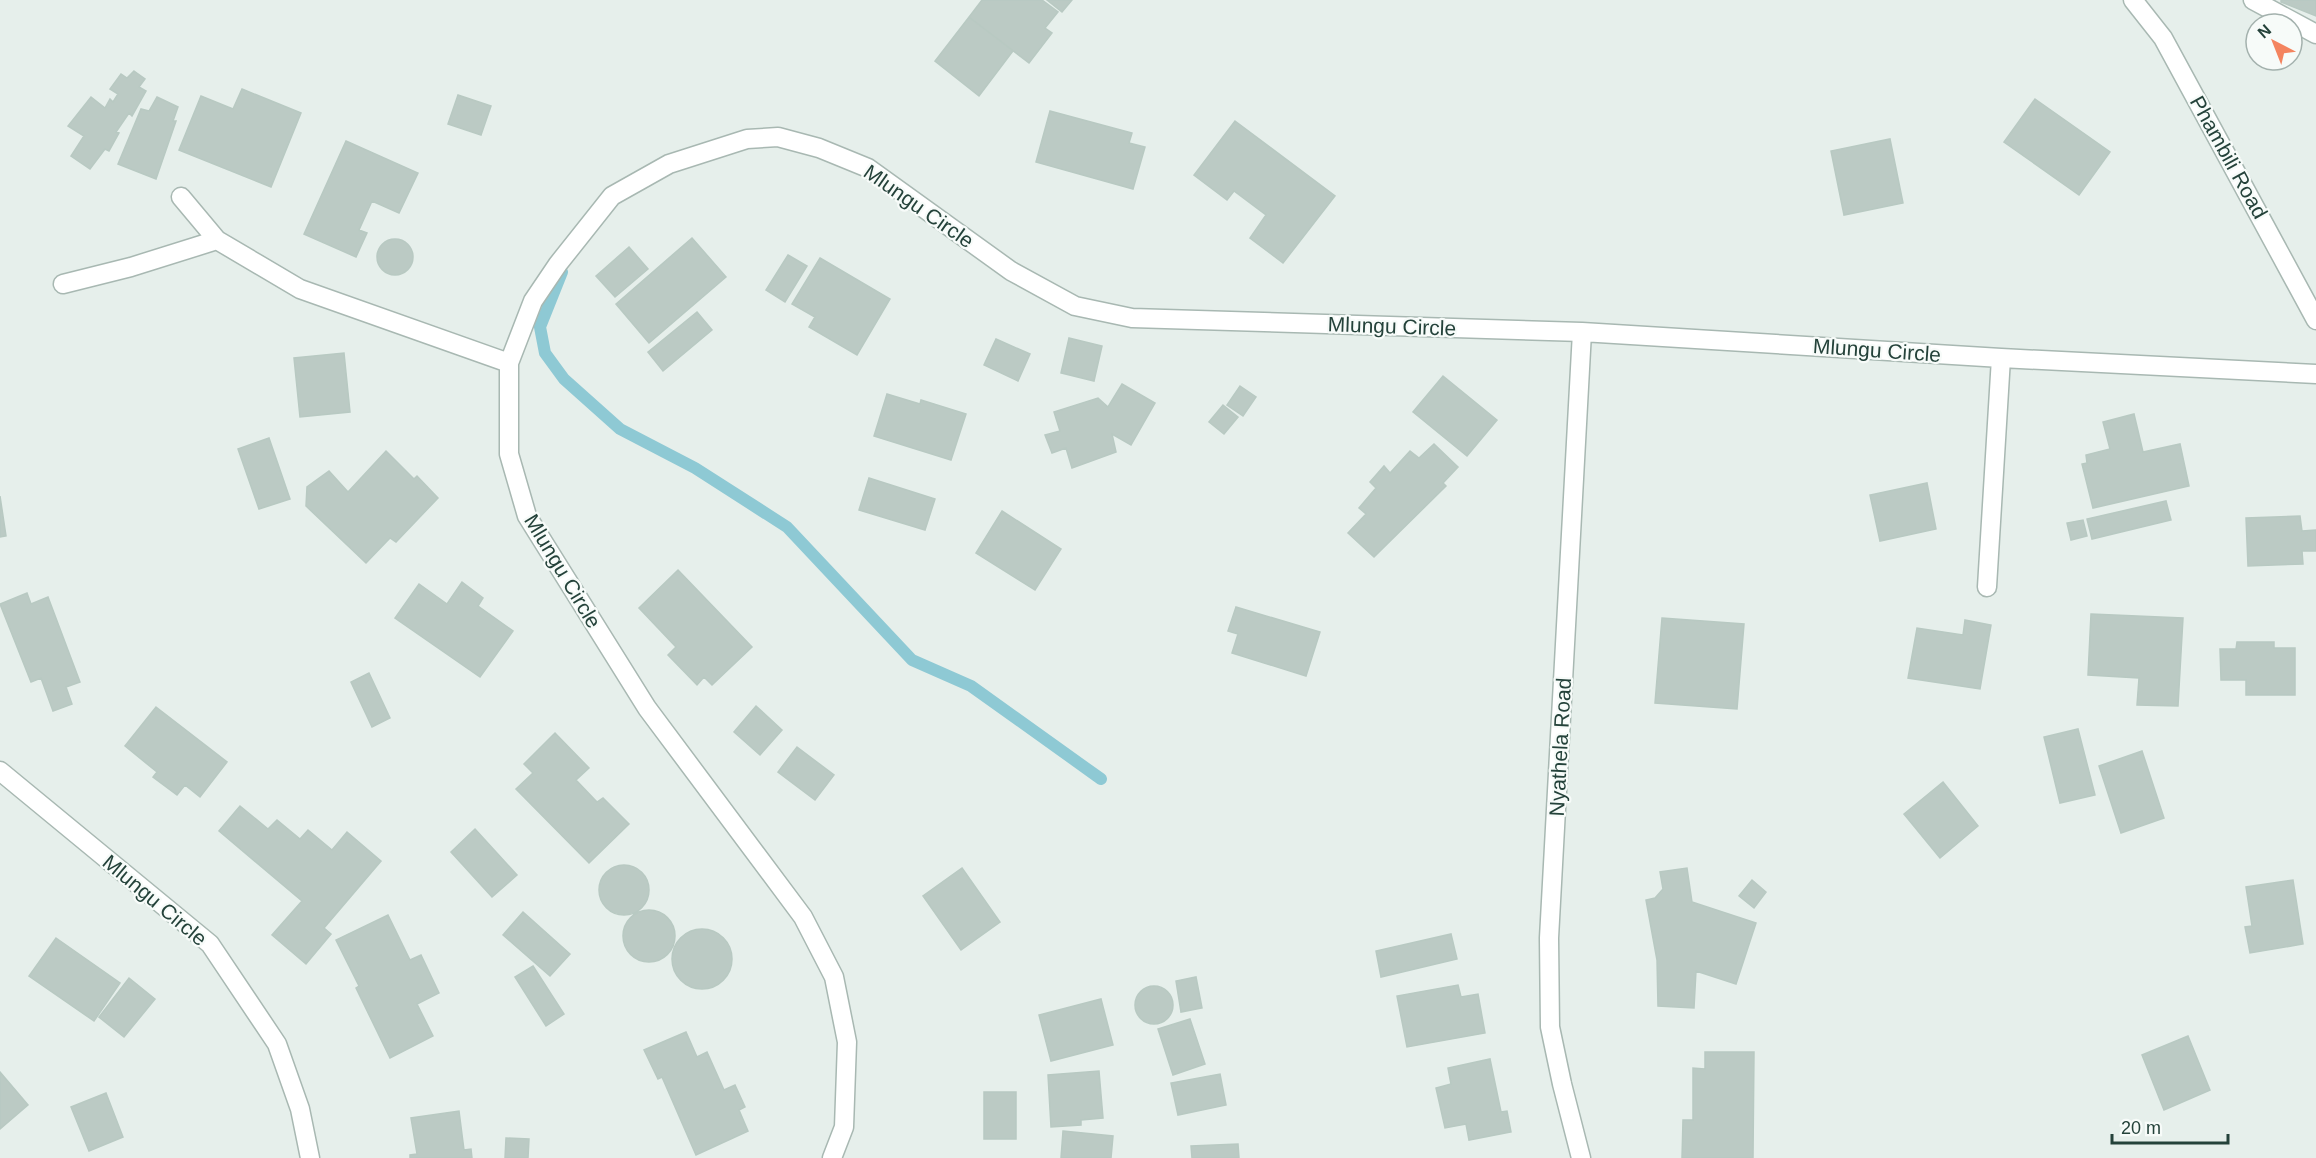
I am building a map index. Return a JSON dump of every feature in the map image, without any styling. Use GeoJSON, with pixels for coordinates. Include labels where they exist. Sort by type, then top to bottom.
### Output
{"type":"FeatureCollection","features":[{"type":"Feature","properties":{"kind":"street","name":"Phambili Road"},"geometry":{"type":"LineString","coordinates":[[2133,0],[2163,38],[2316,320]]}},
{"type":"Feature","properties":{"kind":"street"},"geometry":{"type":"LineString","coordinates":[[2253,0],[2316,34]]}},
{"type":"Feature","properties":{"kind":"street","name":"Mlungu Circle"},"geometry":{"type":"LineString","coordinates":[[832,1158],[844,1127],[847,1042],[834,977],[803,917],[647,708],[527,516],[509,454],[509,363],[533,301],[558,264],[612,196],[669,164],[747,139],[778,137],[819,148],[868,168],[1011,271],[1075,306],[1132,318],[1582,332],[2001,358],[2316,374]]}},
{"type":"Feature","properties":{"kind":"street"},"geometry":{"type":"LineString","coordinates":[[182,197],[217,240],[300,289],[509,363]]}},
{"type":"Feature","properties":{"kind":"street"},"geometry":{"type":"LineString","coordinates":[[63,284],[131,267],[217,240]]}},
{"type":"Feature","properties":{"kind":"street","name":"Nyathela Road"},"geometry":{"type":"LineString","coordinates":[[1579,1157],[1550,1027],[1549,938],[1582,332]]}},
{"type":"Feature","properties":{"kind":"street"},"geometry":{"type":"LineString","coordinates":[[1987,587],[2001,358]]}},
{"type":"Feature","properties":{"kind":"street","name":"Mlungu Circle"},"geometry":{"type":"LineString","coordinates":[[0,771],[210,944],[277,1044],[300,1109],[310,1158]]}},
{"type":"Feature","properties":{"kind":"building"},"geometry":{"type":"Polygon","coordinates":[[[982,0],[1042,0],[1058,12],[1045,28],[1052,33],[1029,63],[969,17],[982,0]]]}},
{"type":"Feature","properties":{"kind":"building"},"geometry":{"type":"Polygon","coordinates":[[[1047,0],[1072,0],[1062,12],[1047,0]]]}},
{"type":"Feature","properties":{"kind":"building"},"geometry":{"type":"Polygon","coordinates":[[[2281,0],[2316,0],[2316,16],[2281,2],[2281,0]]]}},
{"type":"Feature","properties":{"kind":"building"},"geometry":{"type":"Polygon","coordinates":[[[969,17],[1013,51],[979,96],[935,61],[969,17]]]}},
{"type":"Feature","properties":{"kind":"building"},"geometry":{"type":"Polygon","coordinates":[[[134,71],[145,79],[139,87],[146,91],[132,116],[129,113],[116,132],[119,133],[109,151],[105,149],[90,169],[71,156],[84,136],[68,126],[91,97],[105,108],[110,99],[113,102],[118,94],[110,89],[121,74],[127,78],[134,71]]]}},
{"type":"Feature","properties":{"kind":"building"},"geometry":{"type":"Polygon","coordinates":[[[242,89],[301,113],[271,187],[179,150],[201,96],[233,109],[242,89]]]}},
{"type":"Feature","properties":{"kind":"building"},"geometry":{"type":"Polygon","coordinates":[[[458,95],[491,106],[481,135],[448,124],[458,95]]]}},
{"type":"Feature","properties":{"kind":"building"},"geometry":{"type":"Polygon","coordinates":[[[157,97],[178,107],[173,121],[176,121],[156,179],[118,164],[141,109],[149,111],[157,97]]]}},
{"type":"Feature","properties":{"kind":"building"},"geometry":{"type":"Polygon","coordinates":[[[2035,99],[2110,152],[2079,195],[2004,142],[2035,99]]]}},
{"type":"Feature","properties":{"kind":"building"},"geometry":{"type":"Polygon","coordinates":[[[1050,111],[1132,133],[1129,143],[1145,147],[1133,189],[1036,162],[1050,111]]]}},
{"type":"Feature","properties":{"kind":"building"},"geometry":{"type":"Polygon","coordinates":[[[1235,121],[1335,196],[1283,263],[1250,238],[1266,215],[1234,191],[1227,200],[1194,175],[1235,121]]]}},
{"type":"Feature","properties":{"kind":"building"},"geometry":{"type":"Polygon","coordinates":[[[1890,139],[1903,203],[1844,215],[1831,151],[1890,139]]]}},
{"type":"Feature","properties":{"kind":"building"},"geometry":{"type":"Polygon","coordinates":[[[346,141],[418,173],[399,213],[372,201],[359,230],[367,233],[356,257],[304,234],[346,141]]]}},
{"type":"Feature","properties":{"kind":"building"},"geometry":{"type":"Polygon","coordinates":[[[692,238],[726,277],[649,343],[616,304],[692,238]]]}},
{"type":"Feature","properties":{"kind":"building"},"geometry":{"type":"Polygon","coordinates":[[[395,239],[408,244],[413,257],[408,270],[395,275],[382,270],[377,257],[382,244],[395,239]]]}},
{"type":"Feature","properties":{"kind":"building"},"geometry":{"type":"Polygon","coordinates":[[[629,247],[648,269],[615,297],[596,276],[629,247]]]}},
{"type":"Feature","properties":{"kind":"building"},"geometry":{"type":"Polygon","coordinates":[[[788,255],[807,266],[785,302],[766,290],[788,255]]]}},
{"type":"Feature","properties":{"kind":"building"},"geometry":{"type":"Polygon","coordinates":[[[820,258],[890,299],[857,355],[809,327],[815,317],[792,304],[820,258]]]}},
{"type":"Feature","properties":{"kind":"building"},"geometry":{"type":"Polygon","coordinates":[[[697,312],[712,330],[663,371],[648,352],[697,312]]]}},
{"type":"Feature","properties":{"kind":"building"},"geometry":{"type":"Polygon","coordinates":[[[1069,338],[1102,346],[1094,381],[1061,373],[1069,338]]]}},
{"type":"Feature","properties":{"kind":"building"},"geometry":{"type":"Polygon","coordinates":[[[996,339],[1030,354],[1018,381],[984,365],[996,339]]]}},
{"type":"Feature","properties":{"kind":"building"},"geometry":{"type":"Polygon","coordinates":[[[344,353],[350,412],[300,417],[294,358],[344,353]]]}},
{"type":"Feature","properties":{"kind":"building"},"geometry":{"type":"Polygon","coordinates":[[[1443,376],[1497,420],[1467,456],[1413,412],[1443,376]]]}},
{"type":"Feature","properties":{"kind":"building"},"geometry":{"type":"Polygon","coordinates":[[[1122,384],[1155,403],[1131,445],[1112,434],[1116,452],[1072,468],[1066,448],[1052,453],[1045,435],[1060,431],[1054,412],[1098,398],[1108,407],[1122,384]]]}},
{"type":"Feature","properties":{"kind":"building"},"geometry":{"type":"Polygon","coordinates":[[[1240,386],[1256,397],[1243,416],[1227,405],[1240,386]]]}},
{"type":"Feature","properties":{"kind":"building"},"geometry":{"type":"Polygon","coordinates":[[[887,394],[920,404],[921,400],[966,414],[951,460],[874,436],[887,394]]]}},
{"type":"Feature","properties":{"kind":"building"},"geometry":{"type":"Polygon","coordinates":[[[1223,405],[1238,417],[1224,434],[1209,422],[1223,405]]]}},
{"type":"Feature","properties":{"kind":"building"},"geometry":{"type":"Polygon","coordinates":[[[2134,414],[2143,452],[2180,444],[2189,486],[2093,508],[2082,464],[2087,463],[2086,455],[2110,449],[2103,422],[2134,414]]]}},
{"type":"Feature","properties":{"kind":"building"},"geometry":{"type":"Polygon","coordinates":[[[269,438],[290,499],[259,509],[238,449],[269,438]]]}},
{"type":"Feature","properties":{"kind":"building"},"geometry":{"type":"Polygon","coordinates":[[[1434,444],[1458,467],[1443,483],[1446,486],[1374,557],[1348,533],[1366,514],[1359,508],[1376,488],[1370,482],[1384,466],[1390,473],[1410,451],[1419,458],[1434,444]]]}},
{"type":"Feature","properties":{"kind":"building"},"geometry":{"type":"Polygon","coordinates":[[[386,451],[414,479],[417,476],[438,498],[396,542],[390,538],[366,563],[306,506],[307,487],[329,471],[348,492],[386,451]]]}},
{"type":"Feature","properties":{"kind":"building"},"geometry":{"type":"Polygon","coordinates":[[[869,478],[935,499],[925,530],[859,510],[869,478]]]}},
{"type":"Feature","properties":{"kind":"building"},"geometry":{"type":"Polygon","coordinates":[[[1927,483],[1936,529],[1880,541],[1870,495],[1927,483]]]}},
{"type":"Feature","properties":{"kind":"building"},"geometry":{"type":"Polygon","coordinates":[[[0,496],[6,536],[0,537],[0,496]]]}},
{"type":"Feature","properties":{"kind":"building"},"geometry":{"type":"Polygon","coordinates":[[[2166,501],[2171,520],[2092,539],[2087,519],[2166,501]]]}},
{"type":"Feature","properties":{"kind":"building"},"geometry":{"type":"Polygon","coordinates":[[[1002,511],[1061,549],[1035,590],[976,553],[1002,511]]]}},
{"type":"Feature","properties":{"kind":"building"},"geometry":{"type":"Polygon","coordinates":[[[2300,516],[2302,531],[2316,530],[2316,551],[2302,551],[2303,564],[2248,566],[2246,518],[2300,516]]]}},
{"type":"Feature","properties":{"kind":"building"},"geometry":{"type":"Polygon","coordinates":[[[2083,520],[2087,536],[2071,540],[2067,523],[2083,520]]]}},
{"type":"Feature","properties":{"kind":"building"},"geometry":{"type":"Polygon","coordinates":[[[678,570],[752,647],[712,685],[704,677],[697,685],[668,655],[676,647],[639,608],[678,570]]]}},
{"type":"Feature","properties":{"kind":"building"},"geometry":{"type":"Polygon","coordinates":[[[462,582],[483,598],[478,606],[513,631],[480,677],[395,618],[419,584],[447,604],[462,582]]]}},
{"type":"Feature","properties":{"kind":"building"},"geometry":{"type":"Polygon","coordinates":[[[27,593],[31,604],[48,597],[80,682],[66,687],[72,704],[53,711],[41,678],[31,682],[0,604],[27,593]]]}},
{"type":"Feature","properties":{"kind":"building"},"geometry":{"type":"Polygon","coordinates":[[[1236,607],[1320,632],[1306,676],[1232,653],[1238,634],[1228,631],[1236,607]]]}},
{"type":"Feature","properties":{"kind":"building"},"geometry":{"type":"Polygon","coordinates":[[[2091,614],[2183,618],[2178,706],[2137,705],[2139,678],[2088,675],[2091,614]]]}},
{"type":"Feature","properties":{"kind":"building"},"geometry":{"type":"Polygon","coordinates":[[[1662,618],[1744,624],[1737,709],[1655,703],[1662,618]]]}},
{"type":"Feature","properties":{"kind":"building"},"geometry":{"type":"Polygon","coordinates":[[[1965,620],[1991,625],[1980,689],[1908,678],[1917,628],[1963,635],[1965,620]]]}},
{"type":"Feature","properties":{"kind":"building"},"geometry":{"type":"Polygon","coordinates":[[[2237,642],[2274,642],[2274,648],[2295,648],[2295,695],[2246,695],[2246,680],[2221,680],[2220,649],[2236,649],[2237,642]]]}},
{"type":"Feature","properties":{"kind":"building"},"geometry":{"type":"Polygon","coordinates":[[[369,673],[390,718],[372,727],[351,682],[369,673]]]}},
{"type":"Feature","properties":{"kind":"building"},"geometry":{"type":"Polygon","coordinates":[[[756,706],[782,730],[760,755],[734,732],[756,706]]]}},
{"type":"Feature","properties":{"kind":"building"},"geometry":{"type":"Polygon","coordinates":[[[156,707],[227,762],[200,797],[185,785],[177,795],[153,777],[157,772],[125,746],[156,707]]]}},
{"type":"Feature","properties":{"kind":"building"},"geometry":{"type":"Polygon","coordinates":[[[2078,729],[2095,795],[2060,803],[2044,737],[2078,729]]]}},
{"type":"Feature","properties":{"kind":"building"},"geometry":{"type":"Polygon","coordinates":[[[555,733],[589,768],[576,780],[597,802],[603,798],[629,824],[589,863],[516,789],[533,773],[524,764],[555,733]]]}},
{"type":"Feature","properties":{"kind":"building"},"geometry":{"type":"Polygon","coordinates":[[[797,747],[834,775],[815,800],[778,772],[797,747]]]}},
{"type":"Feature","properties":{"kind":"building"},"geometry":{"type":"Polygon","coordinates":[[[2142,751],[2164,818],[2121,833],[2099,766],[2142,751]]]}},
{"type":"Feature","properties":{"kind":"building"},"geometry":{"type":"Polygon","coordinates":[[[1943,782],[1978,826],[1940,858],[1904,814],[1943,782]]]}},
{"type":"Feature","properties":{"kind":"building"},"geometry":{"type":"Polygon","coordinates":[[[240,806],[268,829],[277,820],[300,839],[308,830],[332,850],[347,832],[381,861],[324,928],[331,934],[306,964],[272,935],[302,901],[219,831],[240,806]]]}},
{"type":"Feature","properties":{"kind":"building"},"geometry":{"type":"Polygon","coordinates":[[[475,829],[517,875],[492,897],[451,852],[475,829]]]}},
{"type":"Feature","properties":{"kind":"building"},"geometry":{"type":"Polygon","coordinates":[[[624,865],[642,872],[649,890],[642,908],[624,915],[606,908],[599,890],[606,872],[624,865]]]}},
{"type":"Feature","properties":{"kind":"building"},"geometry":{"type":"Polygon","coordinates":[[[962,868],[1000,922],[961,950],[923,896],[962,868]]]}},
{"type":"Feature","properties":{"kind":"building"},"geometry":{"type":"Polygon","coordinates":[[[1687,868],[1692,902],[1756,923],[1736,984],[1696,971],[1694,1008],[1658,1006],[1657,960],[1646,900],[1655,898],[1663,889],[1660,872],[1687,868]]]}},
{"type":"Feature","properties":{"kind":"building"},"geometry":{"type":"Polygon","coordinates":[[[1752,880],[1766,892],[1754,908],[1739,896],[1752,880]]]}},
{"type":"Feature","properties":{"kind":"building"},"geometry":{"type":"Polygon","coordinates":[[[2293,880],[2303,944],[2250,953],[2245,927],[2252,926],[2246,887],[2293,880]]]}},
{"type":"Feature","properties":{"kind":"building"},"geometry":{"type":"Polygon","coordinates":[[[649,910],[659,912],[667,918],[673,926],[675,936],[673,946],[667,954],[659,960],[649,962],[639,960],[631,954],[625,946],[623,936],[625,926],[631,918],[639,912],[649,910]]]}},
{"type":"Feature","properties":{"kind":"building"},"geometry":{"type":"Polygon","coordinates":[[[523,912],[570,954],[550,976],[503,935],[523,912]]]}},
{"type":"Feature","properties":{"kind":"building"},"geometry":{"type":"Polygon","coordinates":[[[388,915],[410,960],[421,955],[439,993],[417,1004],[433,1036],[390,1058],[336,940],[388,915]]]}},
{"type":"Feature","properties":{"kind":"building"},"geometry":{"type":"Polygon","coordinates":[[[702,929],[723,938],[732,959],[723,980],[702,989],[681,980],[672,959],[681,938],[702,929]]]}},
{"type":"Feature","properties":{"kind":"building"},"geometry":{"type":"Polygon","coordinates":[[[1451,934],[1457,959],[1381,977],[1376,951],[1451,934]]]}},
{"type":"Feature","properties":{"kind":"building"},"geometry":{"type":"Polygon","coordinates":[[[56,938],[120,983],[94,1021],[29,976],[56,938]]]}},
{"type":"Feature","properties":{"kind":"building"},"geometry":{"type":"Polygon","coordinates":[[[533,966],[564,1014],[546,1026],[515,977],[533,966]]]}},
{"type":"Feature","properties":{"kind":"building"},"geometry":{"type":"Polygon","coordinates":[[[1196,977],[1202,1008],[1181,1012],[1176,981],[1196,977]]]}},
{"type":"Feature","properties":{"kind":"building"},"geometry":{"type":"Polygon","coordinates":[[[129,978],[155,999],[124,1037],[99,1017],[129,978]]]}},
{"type":"Feature","properties":{"kind":"building"},"geometry":{"type":"Polygon","coordinates":[[[1458,985],[1461,997],[1478,994],[1485,1033],[1407,1047],[1397,996],[1458,985]]]}},
{"type":"Feature","properties":{"kind":"building"},"geometry":{"type":"Polygon","coordinates":[[[1154,986],[1161,987],[1167,992],[1172,998],[1172,1012],[1167,1018],[1161,1023],[1154,1024],[1147,1023],[1141,1018],[1136,1012],[1135,1005],[1136,998],[1141,992],[1147,987],[1154,986]]]}},
{"type":"Feature","properties":{"kind":"building"},"geometry":{"type":"Polygon","coordinates":[[[1101,999],[1113,1045],[1051,1061],[1039,1015],[1101,999]]]}},
{"type":"Feature","properties":{"kind":"building"},"geometry":{"type":"Polygon","coordinates":[[[1190,1019],[1205,1064],[1173,1075],[1158,1029],[1190,1019]]]}},
{"type":"Feature","properties":{"kind":"building"},"geometry":{"type":"Polygon","coordinates":[[[686,1032],[697,1057],[707,1052],[724,1090],[735,1085],[745,1107],[739,1110],[748,1131],[696,1155],[662,1077],[658,1079],[644,1050],[686,1032]]]}},
{"type":"Feature","properties":{"kind":"building"},"geometry":{"type":"Polygon","coordinates":[[[2188,1036],[2210,1090],[2164,1110],[2142,1055],[2188,1036]]]}},
{"type":"Feature","properties":{"kind":"building"},"geometry":{"type":"Polygon","coordinates":[[[1705,1052],[1754,1052],[1753,1158],[1682,1158],[1683,1120],[1693,1120],[1693,1068],[1705,1069],[1705,1052]]]}},
{"type":"Feature","properties":{"kind":"building"},"geometry":{"type":"Polygon","coordinates":[[[1490,1059],[1501,1112],[1507,1111],[1511,1132],[1469,1140],[1466,1124],[1445,1128],[1436,1088],[1451,1084],[1448,1068],[1490,1059]]]}},
{"type":"Feature","properties":{"kind":"building"},"geometry":{"type":"Polygon","coordinates":[[[1099,1071],[1103,1118],[1081,1120],[1081,1125],[1051,1127],[1048,1075],[1099,1071]]]}},
{"type":"Feature","properties":{"kind":"building"},"geometry":{"type":"Polygon","coordinates":[[[0,1072],[28,1105],[0,1129],[0,1072]]]}},
{"type":"Feature","properties":{"kind":"building"},"geometry":{"type":"Polygon","coordinates":[[[1220,1074],[1226,1105],[1178,1115],[1171,1083],[1220,1074]]]}},
{"type":"Feature","properties":{"kind":"building"},"geometry":{"type":"Polygon","coordinates":[[[984,1092],[1016,1092],[1016,1139],[984,1139],[984,1092]]]}},
{"type":"Feature","properties":{"kind":"building"},"geometry":{"type":"Polygon","coordinates":[[[106,1093],[123,1137],[89,1151],[71,1107],[106,1093]]]}},
{"type":"Feature","properties":{"kind":"building"},"geometry":{"type":"Polygon","coordinates":[[[459,1111],[464,1150],[471,1149],[472,1158],[410,1158],[410,1155],[417,1154],[411,1118],[459,1111]]]}},
{"type":"Feature","properties":{"kind":"building"},"geometry":{"type":"Polygon","coordinates":[[[1063,1131],[1113,1136],[1111,1158],[1061,1158],[1063,1131]]]}},
{"type":"Feature","properties":{"kind":"building"},"geometry":{"type":"Polygon","coordinates":[[[506,1138],[529,1139],[528,1158],[505,1158],[506,1138]]]}},
{"type":"Feature","properties":{"kind":"building"},"geometry":{"type":"Polygon","coordinates":[[[1238,1144],[1239,1158],[1192,1158],[1191,1146],[1238,1144]]]}},
{"type":"Feature","properties":{"kind":"waterway"},"geometry":{"type":"LineString","coordinates":[[562,272],[540,327],[545,353],[564,379],[620,429],[695,468],[787,527],[912,660],[971,686],[1101,779]]}}]}
